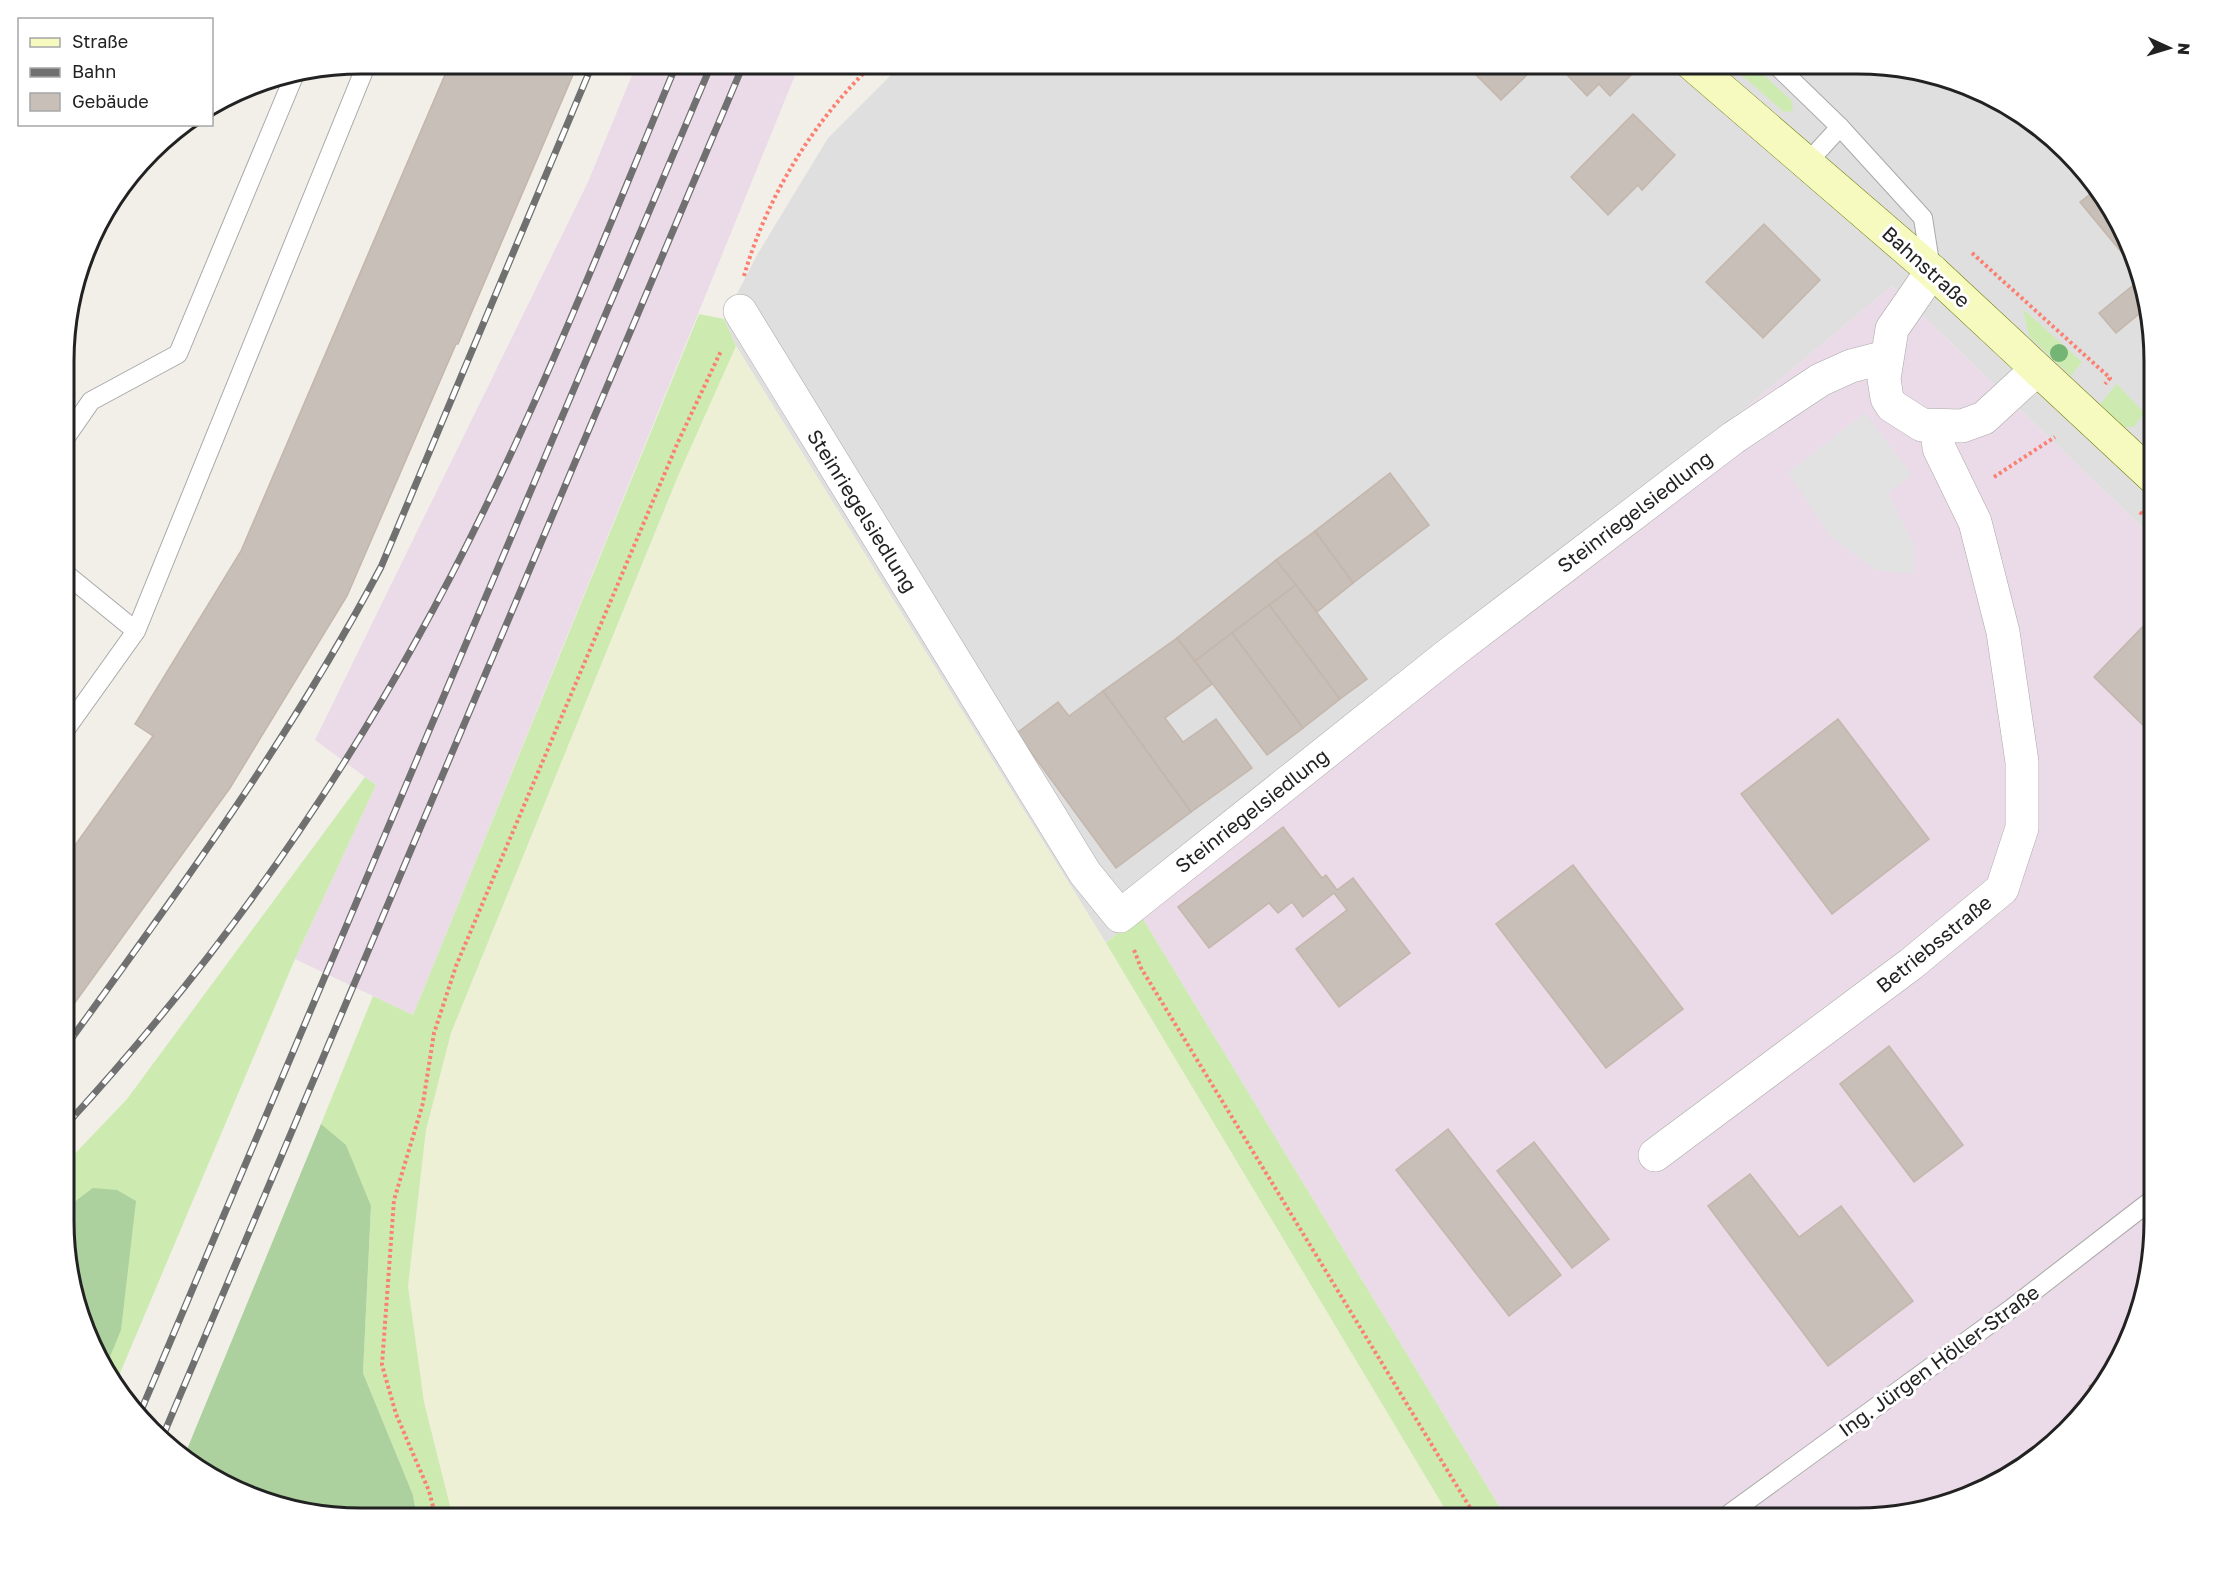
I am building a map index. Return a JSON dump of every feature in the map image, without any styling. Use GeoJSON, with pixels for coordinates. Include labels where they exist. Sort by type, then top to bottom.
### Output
{"type":"FeatureCollection","features":[{"type":"Feature","properties":{"kind":"main road","name":"Bahnstraße"},"geometry":{"type":"LineString","coordinates":[[1706,74],[1932,271],[2144,468]]}},
{"type":"Feature","properties":{"kind":"street"},"geometry":{"type":"LineString","coordinates":[[1932,271],[1892,329],[1884,379],[1887,398],[1892,406],[1906,417],[1922,425],[1962,426],[1984,418],[2036,370]]}},
{"type":"Feature","properties":{"kind":"street","name":"Steinriegelsiedlung"},"geometry":{"type":"LineString","coordinates":[[740,311],[1085,873],[1120,915],[1448,655],[1733,438],[1820,380],[1851,366],[1886,357]]}},
{"type":"Feature","properties":{"kind":"street","name":"Betriebsstraße"},"geometry":{"type":"LineString","coordinates":[[1655,1155],[1911,964],[2001,890],[2022,828],[2022,762],[2002,632],[1975,522],[1939,448],[1936,427]]}},
{"type":"Feature","properties":{"kind":"lane"},"geometry":{"type":"LineString","coordinates":[[74,718],[136,631],[363,74]]}},
{"type":"Feature","properties":{"kind":"lane"},"geometry":{"type":"LineString","coordinates":[[1785,74],[1840,127],[1923,218],[1932,271]]}},
{"type":"Feature","properties":{"kind":"lane"},"geometry":{"type":"LineString","coordinates":[[74,426],[92,401],[178,354],[292,82]]}},
{"type":"Feature","properties":{"kind":"lane"},"geometry":{"type":"LineString","coordinates":[[1807,163],[1840,127]]}},
{"type":"Feature","properties":{"kind":"lane"},"geometry":{"type":"LineString","coordinates":[[74,581],[136,631]]}},
{"type":"Feature","properties":{"kind":"lane","name":"Ing. Jürgen Höller-Straße"},"geometry":{"type":"LineString","coordinates":[[1737,1508],[2012,1308],[2144,1206]]}},
{"type":"Feature","properties":{"kind":"path"},"geometry":{"type":"LineString","coordinates":[[433,1508],[429,1491],[396,1414],[382,1365],[394,1200],[423,1103],[434,1033],[456,966],[678,442],[740,311],[741,290],[754,241],[807,139],[864,74]]}},
{"type":"Feature","properties":{"kind":"path"},"geometry":{"type":"LineString","coordinates":[[1961,497],[2044,442],[2059,435]]}},
{"type":"Feature","properties":{"kind":"path"},"geometry":{"type":"LineString","coordinates":[[1120,915],[1141,968],[1470,1508]]}},
{"type":"Feature","properties":{"kind":"shaded area"},"geometry":{"type":"Polygon","coordinates":[[[632,74],[796,74],[413,1015],[295,959],[376,785],[315,740],[588,182],[632,74]]]}},
{"type":"Feature","properties":{"kind":"shaded area"},"geometry":{"type":"Polygon","coordinates":[[[892,74],[1875,74],[1931,83],[1966,95],[2000,112],[2046,145],[2084,186],[2114,234],[2134,286],[2143,342],[2144,529],[1892,286],[1106,943],[736,346],[724,319],[757,255],[828,138],[892,74]]]}},
{"type":"Feature","properties":{"kind":"shaded area"},"geometry":{"type":"Polygon","coordinates":[[[1892,286],[2144,529],[2144,1222],[2138,1277],[2128,1314],[2114,1348],[2095,1381],[2072,1411],[2046,1437],[2016,1460],[1966,1487],[1931,1499],[1875,1508],[1500,1508],[1140,914],[1892,286]]]}},
{"type":"Feature","properties":{"kind":"shaded area"},"geometry":{"type":"Polygon","coordinates":[[[1865,413],[1912,475],[1888,493],[1913,543],[1913,574],[1875,570],[1831,537],[1788,472],[1865,413]]]}},
{"type":"Feature","properties":{"kind":"green space"},"geometry":{"type":"Polygon","coordinates":[[[1740,74],[1763,74],[1792,101],[1793,111],[1784,112],[1740,74]]]}},
{"type":"Feature","properties":{"kind":"green space"},"geometry":{"type":"Polygon","coordinates":[[[2023,309],[2082,362],[2071,376],[2029,336],[2023,309]]]}},
{"type":"Feature","properties":{"kind":"green space"},"geometry":{"type":"Polygon","coordinates":[[[699,314],[724,319],[736,346],[678,476],[451,1033],[426,1130],[408,1286],[424,1402],[450,1508],[415,1508],[413,1495],[363,1373],[371,1206],[321,1124],[373,996],[413,1015],[699,314]]]}},
{"type":"Feature","properties":{"kind":"green space"},"geometry":{"type":"Polygon","coordinates":[[[736,346],[1106,943],[1444,1508],[451,1508],[424,1401],[408,1286],[426,1130],[451,1033],[678,476],[736,346]]]}},
{"type":"Feature","properties":{"kind":"green space"},"geometry":{"type":"Polygon","coordinates":[[[2117,384],[2144,413],[2134,427],[2124,427],[2100,404],[2117,384]]]}},
{"type":"Feature","properties":{"kind":"green space"},"geometry":{"type":"Polygon","coordinates":[[[365,777],[376,785],[295,959],[119,1376],[95,1331],[79,1277],[74,1240],[74,1155],[127,1099],[365,777]]]}},
{"type":"Feature","properties":{"kind":"green space"},"geometry":{"type":"Polygon","coordinates":[[[1140,914],[1500,1508],[1444,1508],[1106,943],[1140,914]]]}},
{"type":"Feature","properties":{"kind":"green space"},"geometry":{"type":"Polygon","coordinates":[[[321,1124],[346,1145],[371,1206],[363,1373],[413,1495],[415,1508],[342,1508],[286,1499],[234,1479],[187,1450],[321,1124]]]}},
{"type":"Feature","properties":{"kind":"green space"},"geometry":{"type":"Polygon","coordinates":[[[93,1188],[117,1190],[136,1201],[121,1330],[109,1359],[95,1331],[83,1296],[74,1240],[74,1202],[93,1188]]]}},
{"type":"Feature","properties":{"kind":"building"},"geometry":{"type":"Polygon","coordinates":[[[445,74],[573,74],[347,596],[230,788],[74,1004],[74,847],[153,736],[135,724],[241,551],[445,74]]]}},
{"type":"Feature","properties":{"kind":"building"},"geometry":{"type":"Polygon","coordinates":[[[1475,74],[1528,74],[1501,100],[1475,74]]]}},
{"type":"Feature","properties":{"kind":"building"},"geometry":{"type":"Polygon","coordinates":[[[1566,74],[1632,74],[1610,96],[1599,84],[1587,96],[1566,74]]]}},
{"type":"Feature","properties":{"kind":"building"},"geometry":{"type":"Polygon","coordinates":[[[1633,114],[1675,155],[1642,190],[1638,185],[1608,215],[1571,177],[1633,114]]]}},
{"type":"Feature","properties":{"kind":"building"},"geometry":{"type":"Polygon","coordinates":[[[2090,194],[2105,217],[2123,254],[2080,202],[2090,194]]]}},
{"type":"Feature","properties":{"kind":"building"},"geometry":{"type":"Polygon","coordinates":[[[1764,224],[1820,280],[1763,338],[1706,282],[1764,224]]]}},
{"type":"Feature","properties":{"kind":"building"},"geometry":{"type":"Polygon","coordinates":[[[2134,285],[2139,314],[2116,333],[2099,313],[2134,285]]]}},
{"type":"Feature","properties":{"kind":"building"},"geometry":{"type":"Polygon","coordinates":[[[1390,473],[1429,525],[1353,583],[1315,531],[1390,473]]]}},
{"type":"Feature","properties":{"kind":"building"},"geometry":{"type":"Polygon","coordinates":[[[1315,531],[1353,583],[1317,612],[1276,560],[1315,531]]]}},
{"type":"Feature","properties":{"kind":"building"},"geometry":{"type":"Polygon","coordinates":[[[1276,560],[1296,585],[1195,661],[1177,638],[1276,560]]]}},
{"type":"Feature","properties":{"kind":"building"},"geometry":{"type":"Polygon","coordinates":[[[1296,585],[1367,679],[1340,699],[1269,605],[1296,585]]]}},
{"type":"Feature","properties":{"kind":"building"},"geometry":{"type":"Polygon","coordinates":[[[1269,605],[1340,699],[1303,728],[1232,633],[1269,605]]]}},
{"type":"Feature","properties":{"kind":"building"},"geometry":{"type":"Polygon","coordinates":[[[2144,625],[2144,726],[2094,677],[2144,625]]]}},
{"type":"Feature","properties":{"kind":"building"},"geometry":{"type":"Polygon","coordinates":[[[1232,633],[1303,728],[1267,755],[1195,661],[1232,633]]]}},
{"type":"Feature","properties":{"kind":"building"},"geometry":{"type":"Polygon","coordinates":[[[1177,638],[1212,684],[1165,718],[1183,742],[1216,719],[1252,768],[1191,812],[1103,691],[1177,638]]]}},
{"type":"Feature","properties":{"kind":"building"},"geometry":{"type":"Polygon","coordinates":[[[1103,691],[1191,812],[1116,868],[1017,733],[1058,702],[1069,716],[1103,691]]]}},
{"type":"Feature","properties":{"kind":"building"},"geometry":{"type":"Polygon","coordinates":[[[1838,719],[1929,839],[1832,914],[1741,794],[1838,719]]]}},
{"type":"Feature","properties":{"kind":"building"},"geometry":{"type":"Polygon","coordinates":[[[1283,827],[1322,878],[1326,875],[1337,890],[1353,878],[1410,953],[1339,1007],[1296,949],[1347,910],[1334,893],[1303,917],[1292,902],[1278,913],[1269,903],[1209,948],[1178,907],[1283,827]]]}},
{"type":"Feature","properties":{"kind":"building"},"geometry":{"type":"Polygon","coordinates":[[[1573,865],[1683,1009],[1606,1068],[1496,924],[1573,865]]]}},
{"type":"Feature","properties":{"kind":"building"},"geometry":{"type":"Polygon","coordinates":[[[1889,1046],[1963,1145],[1914,1182],[1840,1084],[1889,1046]]]}},
{"type":"Feature","properties":{"kind":"building"},"geometry":{"type":"Polygon","coordinates":[[[1448,1129],[1561,1275],[1509,1316],[1396,1170],[1448,1129]]]}},
{"type":"Feature","properties":{"kind":"building"},"geometry":{"type":"Polygon","coordinates":[[[1534,1142],[1609,1239],[1572,1268],[1497,1171],[1534,1142]]]}},
{"type":"Feature","properties":{"kind":"building"},"geometry":{"type":"Polygon","coordinates":[[[1750,1174],[1799,1237],[1841,1206],[1913,1301],[1828,1366],[1708,1206],[1750,1174]]]}},
{"type":"Feature","properties":{"kind":"railway"},"geometry":{"type":"LineString","coordinates":[[74,1035],[192,871],[271,753],[346,631],[381,567],[588,74]]}},
{"type":"Feature","properties":{"kind":"railway"},"geometry":{"type":"LineString","coordinates":[[74,1116],[164,1012],[256,893],[340,769],[380,704],[417,639],[490,499],[555,355],[672,74]]}},
{"type":"Feature","properties":{"kind":"railway"},"geometry":{"type":"LineString","coordinates":[[142,1408],[707,74]]}},
{"type":"Feature","properties":{"kind":"railway"},"geometry":{"type":"LineString","coordinates":[[165,1431],[739,74]]}}]}
